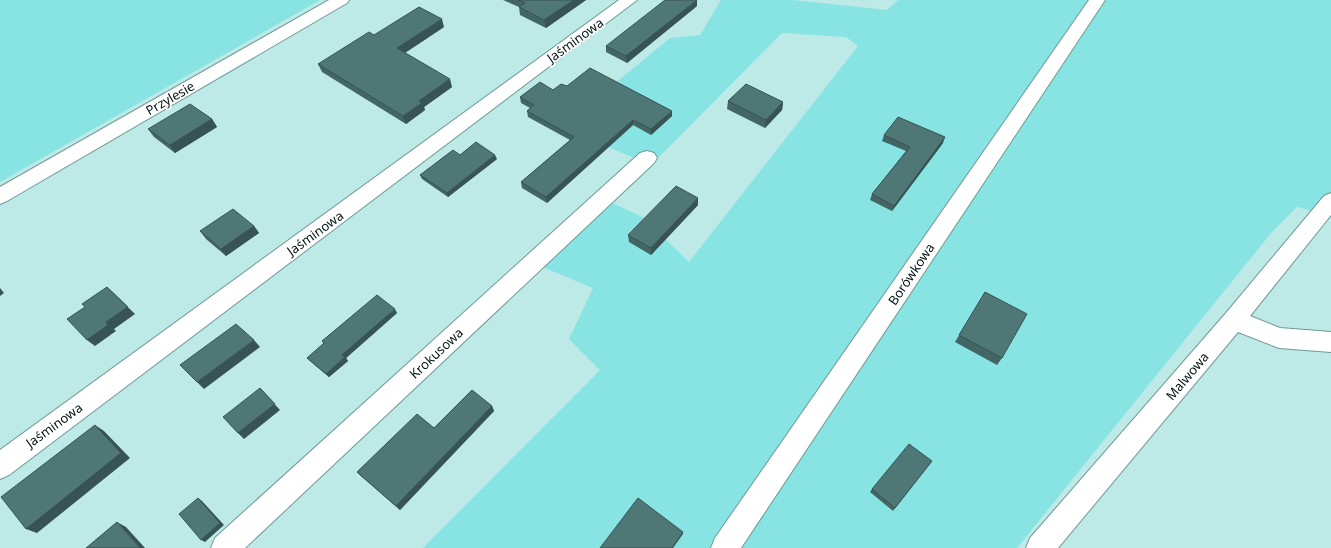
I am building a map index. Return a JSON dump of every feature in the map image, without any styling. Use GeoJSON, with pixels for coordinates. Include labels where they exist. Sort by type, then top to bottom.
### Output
{"type":"FeatureCollection","features":[{"type":"Feature","properties":{"kind":"street","name":"Przylesie"},"geometry":{"type":"LineString","coordinates":[[0,196],[341,0]]}},
{"type":"Feature","properties":{"kind":"street","name":"Jaśminowa"},"geometry":{"type":"LineString","coordinates":[[0,466],[629,0]]}},
{"type":"Feature","properties":{"kind":"street","name":"Borówkowa"},"geometry":{"type":"LineString","coordinates":[[725,548],[1097,0]]}},
{"type":"Feature","properties":{"kind":"street","name":"Krokusowa"},"geometry":{"type":"LineString","coordinates":[[225,548],[647,158]]}},
{"type":"Feature","properties":{"kind":"street","name":"Malwowa"},"geometry":{"type":"LineString","coordinates":[[1040,548],[1234,320],[1331,201]]}},
{"type":"Feature","properties":{"kind":"street"},"geometry":{"type":"LineString","coordinates":[[1234,320],[1279,338],[1331,342]]}},
{"type":"Feature","properties":{"kind":"shaded area"},"geometry":{"type":"Polygon","coordinates":[[[0,0],[320,0],[0,182],[0,0]]]}},
{"type":"Feature","properties":{"kind":"shaded area"},"geometry":{"type":"Polygon","coordinates":[[[721,0],[793,0],[887,10],[898,0],[1331,0],[1331,216],[1297,207],[1271,233],[1017,548],[423,548],[600,370],[569,339],[593,288],[540,266],[602,198],[644,218],[689,262],[858,46],[846,37],[782,33],[651,165],[568,130],[607,90],[670,38],[700,35],[721,0]]]}},
{"type":"Feature","properties":{"kind":"building"},"geometry":{"type":"Polygon","coordinates":[[[518,0],[574,0],[544,20],[519,7],[525,3],[518,0]]]}},
{"type":"Feature","properties":{"kind":"building"},"geometry":{"type":"Polygon","coordinates":[[[665,0],[697,0],[626,56],[606,46],[665,0]]]}},
{"type":"Feature","properties":{"kind":"building"},"geometry":{"type":"Polygon","coordinates":[[[419,7],[442,19],[397,48],[450,79],[419,101],[422,103],[403,116],[318,64],[369,32],[374,35],[419,7]]]}},
{"type":"Feature","properties":{"kind":"building"},"geometry":{"type":"Polygon","coordinates":[[[590,68],[672,111],[651,129],[633,120],[546,197],[521,182],[574,137],[527,111],[534,105],[520,97],[540,82],[553,90],[561,84],[567,86],[590,68]]]}},
{"type":"Feature","properties":{"kind":"building"},"geometry":{"type":"Polygon","coordinates":[[[746,84],[783,102],[766,120],[728,101],[746,84]]]}},
{"type":"Feature","properties":{"kind":"building"},"geometry":{"type":"Polygon","coordinates":[[[190,104],[212,119],[170,145],[148,129],[190,104]]]}},
{"type":"Feature","properties":{"kind":"building"},"geometry":{"type":"Polygon","coordinates":[[[898,117],[945,137],[894,206],[872,194],[910,147],[884,135],[898,117]]]}},
{"type":"Feature","properties":{"kind":"building"},"geometry":{"type":"Polygon","coordinates":[[[476,142],[495,155],[447,193],[420,175],[453,150],[460,155],[476,142]]]}},
{"type":"Feature","properties":{"kind":"building"},"geometry":{"type":"Polygon","coordinates":[[[676,186],[698,198],[651,248],[628,235],[676,186]]]}},
{"type":"Feature","properties":{"kind":"building"},"geometry":{"type":"Polygon","coordinates":[[[233,209],[254,226],[221,249],[200,231],[233,209]]]}},
{"type":"Feature","properties":{"kind":"building"},"geometry":{"type":"Polygon","coordinates":[[[107,287],[128,307],[106,322],[108,325],[87,340],[67,319],[85,307],[82,304],[107,287]]]}},
{"type":"Feature","properties":{"kind":"building"},"geometry":{"type":"Polygon","coordinates":[[[985,292],[1027,314],[1002,358],[959,335],[985,292]]]}},
{"type":"Feature","properties":{"kind":"building"},"geometry":{"type":"Polygon","coordinates":[[[377,295],[395,309],[342,355],[345,357],[326,374],[307,358],[324,343],[322,341],[377,295]]]}},
{"type":"Feature","properties":{"kind":"building"},"geometry":{"type":"Polygon","coordinates":[[[236,324],[254,340],[197,382],[180,365],[236,324]]]}},
{"type":"Feature","properties":{"kind":"building"},"geometry":{"type":"Polygon","coordinates":[[[260,388],[275,404],[238,433],[223,417],[260,388]]]}},
{"type":"Feature","properties":{"kind":"building"},"geometry":{"type":"Polygon","coordinates":[[[472,390],[492,406],[396,506],[357,472],[417,414],[434,428],[472,390]]]}},
{"type":"Feature","properties":{"kind":"building"},"geometry":{"type":"Polygon","coordinates":[[[95,425],[121,453],[26,529],[1,497],[95,425]]]}},
{"type":"Feature","properties":{"kind":"building"},"geometry":{"type":"Polygon","coordinates":[[[909,444],[932,461],[895,508],[872,489],[909,444]]]}},
{"type":"Feature","properties":{"kind":"building"},"geometry":{"type":"Polygon","coordinates":[[[198,498],[220,523],[201,540],[179,514],[198,498]]]}},
{"type":"Feature","properties":{"kind":"building"},"geometry":{"type":"Polygon","coordinates":[[[638,498],[683,532],[672,548],[600,548],[638,498]]]}},
{"type":"Feature","properties":{"kind":"building"},"geometry":{"type":"Polygon","coordinates":[[[117,522],[140,548],[86,548],[117,522]]]}}]}
